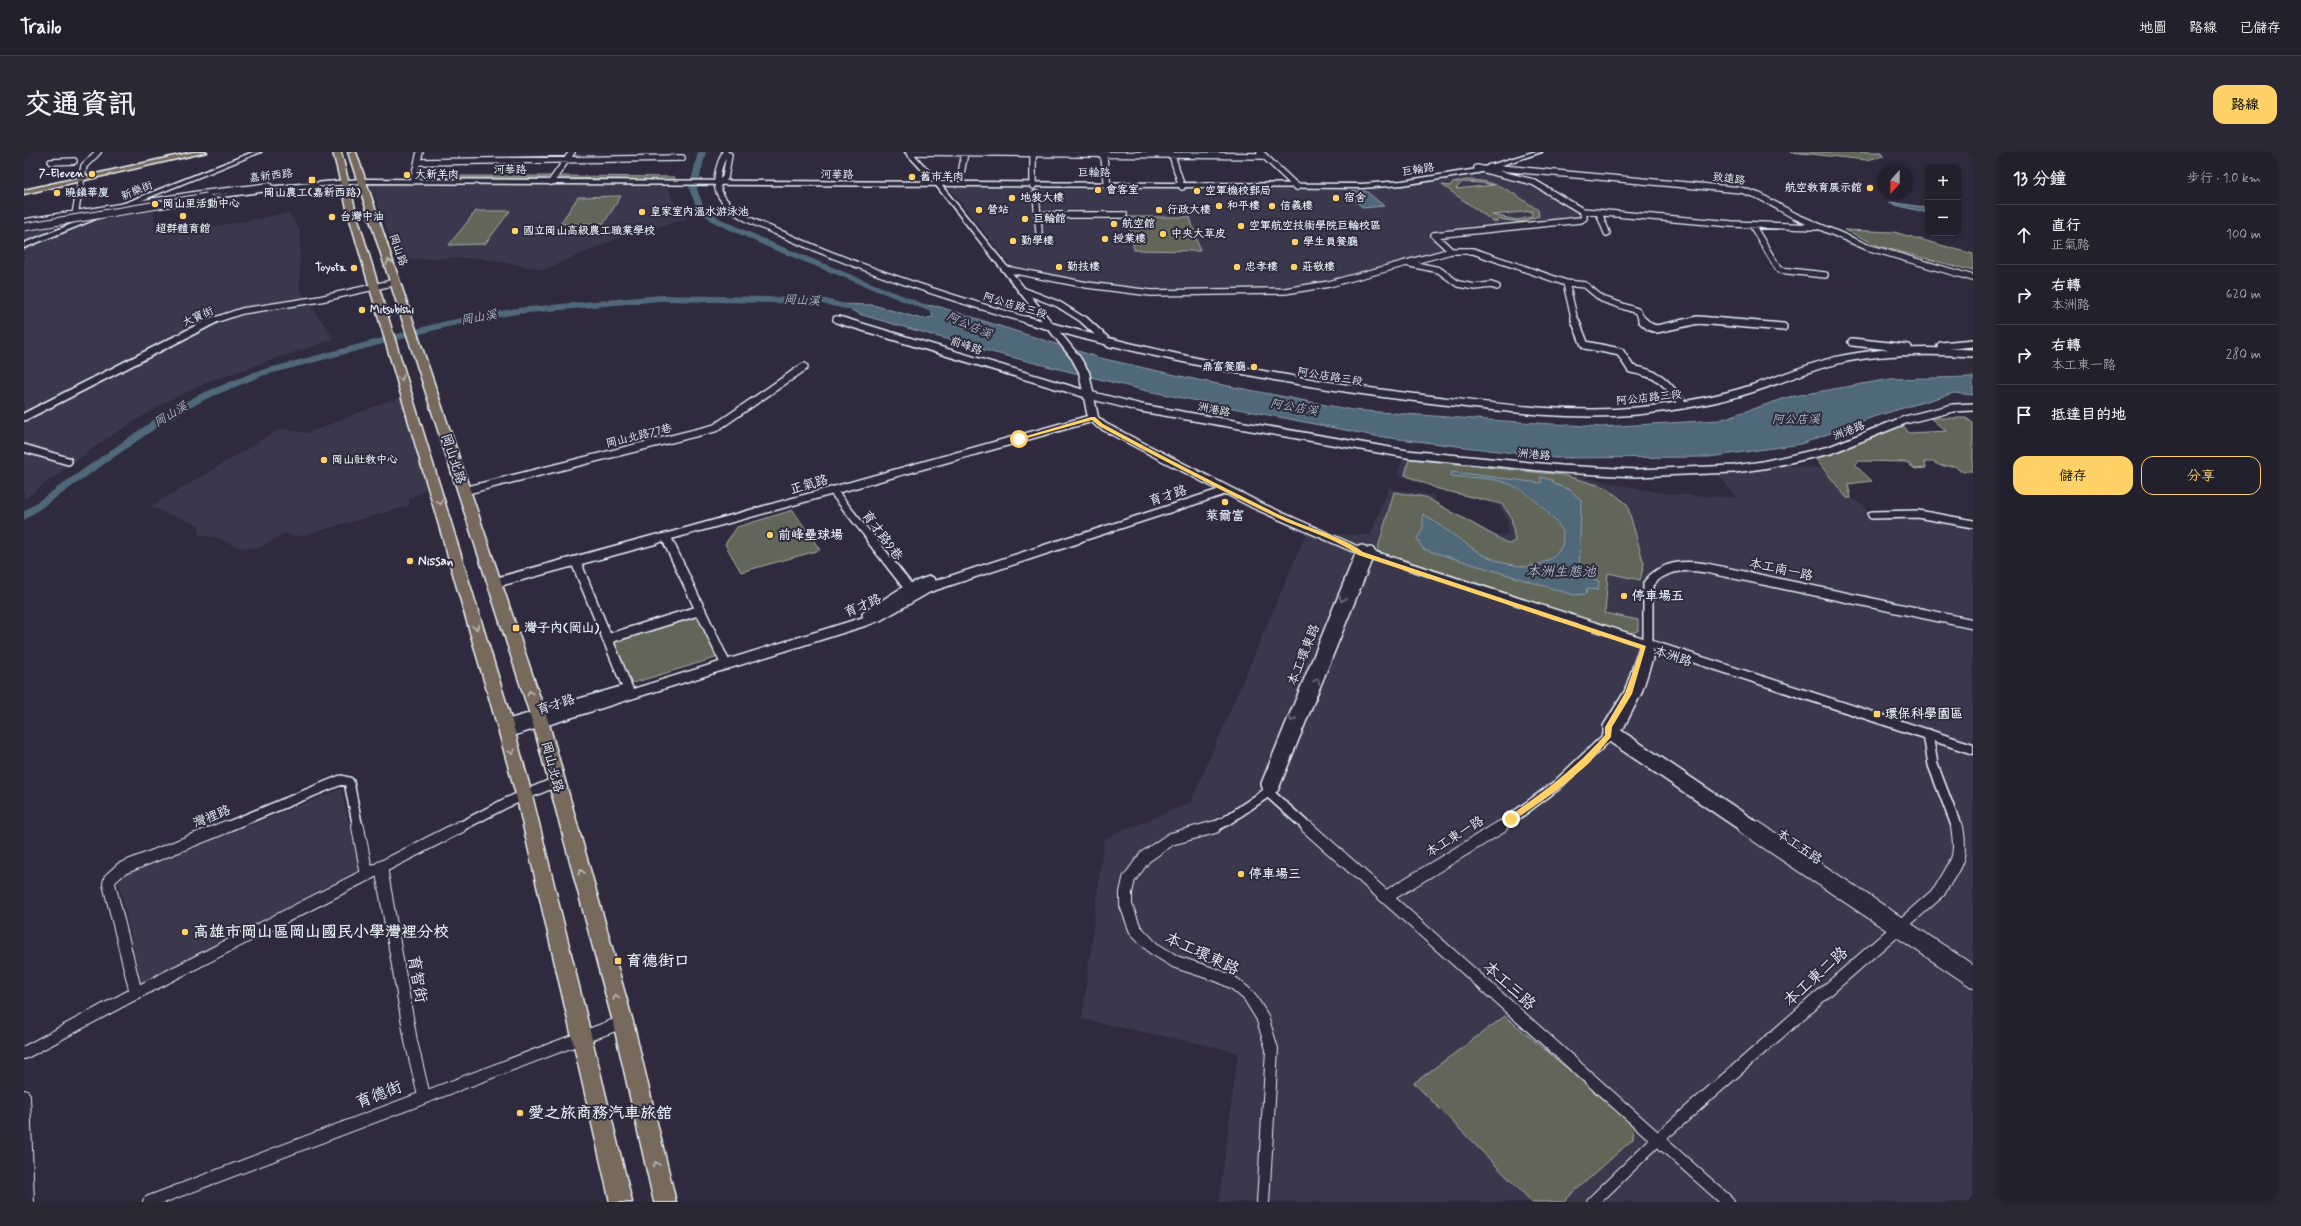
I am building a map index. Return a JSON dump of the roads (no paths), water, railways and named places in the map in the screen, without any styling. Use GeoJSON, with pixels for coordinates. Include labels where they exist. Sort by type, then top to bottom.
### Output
{"type":"FeatureCollection","features":[{"type":"Feature","properties":{"kind":"main road"},"geometry":{"type":"LineString","coordinates":[[24,192],[203,152]]}},
{"type":"Feature","properties":{"kind":"main road"},"geometry":{"type":"LineString","coordinates":[[337,152],[374,286]]}},
{"type":"Feature","properties":{"kind":"main road","name":"岡山路"},"geometry":{"type":"LineString","coordinates":[[352,152],[413,333]]}},
{"type":"Feature","properties":{"kind":"main road"},"geometry":{"type":"LineString","coordinates":[[909,152],[937,184],[1076,358],[1084,372],[1093,418]]}},
{"type":"Feature","properties":{"kind":"main road","name":"岡山北路"},"geometry":{"type":"LineString","coordinates":[[374,286],[506,729],[524,795],[621,1202]]}},
{"type":"Feature","properties":{"kind":"main road","name":"岡山北路"},"geometry":{"type":"LineString","coordinates":[[413,333],[539,720],[622,1022],[666,1202]]}},
{"type":"Feature","properties":{"kind":"main road","name":"本洲路"},"geometry":{"type":"LineString","coordinates":[[1093,418],[1101,425],[1223,490],[1302,528],[1362,552],[1648,647],[1928,737],[1973,754]]}},
{"type":"Feature","properties":{"kind":"main road","name":"本洲路"},"geometry":{"type":"LineString","coordinates":[[1928,737],[1973,749]]}},
{"type":"Feature","properties":{"kind":"street"},"geometry":{"type":"LineString","coordinates":[[75,214],[84,166],[98,152]]}},
{"type":"Feature","properties":{"kind":"street","name":"新樂街"},"geometry":{"type":"LineString","coordinates":[[24,246],[127,206],[258,152]]}},
{"type":"Feature","properties":{"kind":"street"},"geometry":{"type":"LineString","coordinates":[[413,180],[419,162],[420,152]]}},
{"type":"Feature","properties":{"kind":"street"},"geometry":{"type":"LineString","coordinates":[[551,181],[572,152]]}},
{"type":"Feature","properties":{"kind":"street"},"geometry":{"type":"LineString","coordinates":[[716,182],[721,161],[725,152]]}},
{"type":"Feature","properties":{"kind":"street"},"geometry":{"type":"LineString","coordinates":[[716,182],[725,178],[727,161],[731,152]]}},
{"type":"Feature","properties":{"kind":"street"},"geometry":{"type":"LineString","coordinates":[[909,152],[1262,154],[1297,186]]}},
{"type":"Feature","properties":{"kind":"street","name":"巨輪路"},"geometry":{"type":"LineString","coordinates":[[937,184],[1297,186],[1402,183],[1490,167],[1539,152]]}},
{"type":"Feature","properties":{"kind":"street"},"geometry":{"type":"LineString","coordinates":[[961,174],[965,153]]}},
{"type":"Feature","properties":{"kind":"street"},"geometry":{"type":"LineString","coordinates":[[1033,153],[1033,184]]}},
{"type":"Feature","properties":{"kind":"street"},"geometry":{"type":"LineString","coordinates":[[1103,153],[1107,185]]}},
{"type":"Feature","properties":{"kind":"street"},"geometry":{"type":"LineString","coordinates":[[1171,154],[1181,185]]}},
{"type":"Feature","properties":{"kind":"street"},"geometry":{"type":"LineString","coordinates":[[419,162],[566,161],[682,158]]}},
{"type":"Feature","properties":{"kind":"street"},"geometry":{"type":"LineString","coordinates":[[51,162],[74,161]]}},
{"type":"Feature","properties":{"kind":"street"},"geometry":{"type":"LineString","coordinates":[[721,161],[727,161]]}},
{"type":"Feature","properties":{"kind":"street","name":"致遠路"},"geometry":{"type":"LineString","coordinates":[[1490,167],[1741,190],[1759,196],[1821,228],[1867,247],[1973,278]]}},
{"type":"Feature","properties":{"kind":"street"},"geometry":{"type":"LineString","coordinates":[[1480,169],[1533,182],[1577,209],[1599,213],[1752,225],[1821,228]]}},
{"type":"Feature","properties":{"kind":"street","name":"河華路"},"geometry":{"type":"LineString","coordinates":[[344,181],[413,180],[937,184]]}},
{"type":"Feature","properties":{"kind":"street","name":"嘉新西路"},"geometry":{"type":"LineString","coordinates":[[24,226],[199,195],[269,186],[344,181]]}},
{"type":"Feature","properties":{"kind":"street","name":"嘉新西路"},"geometry":{"type":"LineString","coordinates":[[24,226],[207,197],[344,181]]}},
{"type":"Feature","properties":{"kind":"street","name":"阿公店路三段"},"geometry":{"type":"LineString","coordinates":[[716,182],[723,198],[743,215],[829,255],[909,285],[1110,344],[1196,364],[1381,395],[1490,407],[1598,413],[1684,405],[1748,390],[1837,360],[1875,354],[1950,351],[1973,353]]}},
{"type":"Feature","properties":{"kind":"street"},"geometry":{"type":"LineString","coordinates":[[24,226],[102,216],[179,200],[269,186]]}},
{"type":"Feature","properties":{"kind":"street"},"geometry":{"type":"LineString","coordinates":[[24,226],[75,214],[127,206],[276,188]]}},
{"type":"Feature","properties":{"kind":"street"},"geometry":{"type":"LineString","coordinates":[[1036,194],[1039,232]]}},
{"type":"Feature","properties":{"kind":"street"},"geometry":{"type":"LineString","coordinates":[[1451,251],[1434,234],[1581,220],[1584,218],[1583,213]]}},
{"type":"Feature","properties":{"kind":"street"},"geometry":{"type":"LineString","coordinates":[[1599,213],[1607,233]]}},
{"type":"Feature","properties":{"kind":"street"},"geometry":{"type":"LineString","coordinates":[[1038,214],[1124,215]]}},
{"type":"Feature","properties":{"kind":"street"},"geometry":{"type":"LineString","coordinates":[[1752,225],[1779,270],[1825,275]]}},
{"type":"Feature","properties":{"kind":"street"},"geometry":{"type":"LineString","coordinates":[[1005,270],[1124,291],[1173,293],[1285,291],[1312,287],[1403,262],[1451,251],[1473,250],[1566,283],[1585,285],[1590,291],[1607,303],[1637,311],[1644,323],[1653,327],[1675,328],[1687,321],[1698,320],[1783,327]]}},
{"type":"Feature","properties":{"kind":"street"},"geometry":{"type":"LineString","coordinates":[[1403,262],[1439,270],[1458,284],[1475,287],[1491,285],[1497,287]]}},
{"type":"Feature","properties":{"kind":"street","name":"大寶街"},"geometry":{"type":"LineString","coordinates":[[24,416],[215,319],[242,311],[320,299],[396,282]]}},
{"type":"Feature","properties":{"kind":"street"},"geometry":{"type":"LineString","coordinates":[[1566,283],[1572,313],[1585,345],[1620,352],[1631,368],[1652,373],[1662,378],[1684,405]]}},
{"type":"Feature","properties":{"kind":"street"},"geometry":{"type":"LineString","coordinates":[[1022,290],[1036,294],[1091,324],[1101,332],[1110,344]]}},
{"type":"Feature","properties":{"kind":"street","name":"前峰路"},"geometry":{"type":"LineString","coordinates":[[836,319],[866,326],[1088,391]]}},
{"type":"Feature","properties":{"kind":"street"},"geometry":{"type":"LineString","coordinates":[[1852,342],[1908,348],[1973,343]]}},
{"type":"Feature","properties":{"kind":"street","name":"岡山北路77巷"},"geometry":{"type":"LineString","coordinates":[[464,490],[715,428],[804,367]]}},
{"type":"Feature","properties":{"kind":"street","name":"洲港路"},"geometry":{"type":"LineString","coordinates":[[1088,391],[1141,408],[1259,430],[1392,452],[1491,463],[1636,473],[1734,469],[1763,465],[1830,450],[1905,420],[1953,408],[1973,407]]}},
{"type":"Feature","properties":{"kind":"street","name":"正氣路"},"geometry":{"type":"LineString","coordinates":[[494,583],[576,562],[1093,418]]}},
{"type":"Feature","properties":{"kind":"street"},"geometry":{"type":"LineString","coordinates":[[24,448],[68,462]]}},
{"type":"Feature","properties":{"kind":"street","name":"育才路"},"geometry":{"type":"LineString","coordinates":[[506,729],[725,662],[866,622],[879,616],[911,592],[1223,490]]}},
{"type":"Feature","properties":{"kind":"street","name":"育才路9巷"},"geometry":{"type":"LineString","coordinates":[[833,491],[911,592]]}},
{"type":"Feature","properties":{"kind":"street"},"geometry":{"type":"LineString","coordinates":[[1872,516],[1918,514],[1973,524]]}},
{"type":"Feature","properties":{"kind":"street"},"geometry":{"type":"LineString","coordinates":[[666,537],[725,662]]}},
{"type":"Feature","properties":{"kind":"street","name":"本工環東路"},"geometry":{"type":"LineString","coordinates":[[1263,1202],[1272,1049],[1267,1030],[1258,1008],[1242,990],[1226,980],[1202,969],[1177,962],[1154,949],[1135,930],[1128,915],[1125,893],[1130,877],[1140,862],[1158,844],[1180,835],[1214,827],[1226,822],[1274,788],[1362,552]]}},
{"type":"Feature","properties":{"kind":"street"},"geometry":{"type":"LineString","coordinates":[[576,562],[629,692]]}},
{"type":"Feature","properties":{"kind":"street","name":"本工南一路"},"geometry":{"type":"LineString","coordinates":[[1648,647],[1648,584],[1653,576],[1660,571],[1690,566],[1973,624]]}},
{"type":"Feature","properties":{"kind":"street"},"geometry":{"type":"LineString","coordinates":[[607,639],[701,610]]}},
{"type":"Feature","properties":{"kind":"street","name":"本工東一路"},"geometry":{"type":"LineString","coordinates":[[1386,897],[1539,801],[1586,762],[1611,731],[1635,696],[1646,670],[1648,647]]}},
{"type":"Feature","properties":{"kind":"street","name":"本工五路"},"geometry":{"type":"LineString","coordinates":[[1611,731],[1898,926],[1973,981]]}},
{"type":"Feature","properties":{"kind":"street","name":"本工東二路"},"geometry":{"type":"LineString","coordinates":[[1592,1202],[1658,1140],[1898,926],[1939,892],[1959,859],[1960,837],[1929,751],[1928,737]]}},
{"type":"Feature","properties":{"kind":"street","name":"灣裡路"},"geometry":{"type":"LineString","coordinates":[[136,993],[109,884],[110,879],[122,870],[342,780],[349,782],[350,785],[367,875]]}},
{"type":"Feature","properties":{"kind":"street"},"geometry":{"type":"LineString","coordinates":[[25,1053],[136,993],[381,867],[524,795],[556,782]]}},
{"type":"Feature","properties":{"kind":"street","name":"本工三路"},"geometry":{"type":"LineString","coordinates":[[1269,793],[1728,1202]]}},
{"type":"Feature","properties":{"kind":"street","name":"育智街"},"geometry":{"type":"LineString","coordinates":[[381,867],[411,1041],[424,1096]]}},
{"type":"Feature","properties":{"kind":"street","name":"本工五路"},"geometry":{"type":"LineString","coordinates":[[1898,926],[1973,972]]}},
{"type":"Feature","properties":{"kind":"street","name":"育德街"},"geometry":{"type":"LineString","coordinates":[[149,1202],[424,1096],[622,1022]]}},
{"type":"Feature","properties":{"kind":"street"},"geometry":{"type":"LineString","coordinates":[[24,1096],[28,1202]]}},
{"type":"Feature","properties":{"kind":"water"},"geometry":{"type":"Polygon","coordinates":[[[1366,191],[1384,206],[1363,208],[1346,192],[1366,191]]]}},
{"type":"Feature","properties":{"kind":"water"},"geometry":{"type":"Polygon","coordinates":[[[1890,202],[1923,207],[1925,212],[1888,203],[1890,202]]]}},
{"type":"Feature","properties":{"kind":"water","name":"阿公店溪"},"geometry":{"type":"Polygon","coordinates":[[[838,304],[873,305],[922,319],[933,317],[931,311],[918,304],[940,307],[1100,358],[1198,380],[1352,410],[1602,427],[1719,420],[1789,397],[1890,379],[1973,377],[1973,395],[1954,393],[1873,417],[1801,444],[1709,457],[1555,458],[1375,436],[1147,391],[995,353],[862,315],[838,304]]]}},
{"type":"Feature","properties":{"kind":"water","name":"本洲生態池"},"geometry":{"type":"Polygon","coordinates":[[[1452,472],[1541,483],[1541,477],[1552,480],[1554,484],[1570,490],[1581,500],[1579,571],[1587,578],[1599,581],[1598,590],[1587,589],[1586,594],[1574,595],[1423,549],[1417,539],[1423,528],[1423,514],[1481,554],[1503,563],[1526,567],[1540,564],[1555,556],[1562,546],[1563,531],[1537,502],[1521,490],[1513,485],[1498,480],[1451,476],[1452,472]]]}},
{"type":"Feature","properties":{"kind":"waterway","name":"阿公店溪"},"geometry":{"type":"LineString","coordinates":[[702,152],[693,189],[700,206],[716,220],[770,245],[936,311]]}},
{"type":"Feature","properties":{"kind":"waterway","name":"岡山溪"},"geometry":{"type":"LineString","coordinates":[[24,516],[159,421],[202,397],[258,374],[446,324],[517,311],[660,298],[822,301],[855,308]]}},
{"type":"Feature","properties":{"kind":"railway"},"geometry":{"type":"LineString","coordinates":[[24,155],[27,152]]}},
{"type":"Feature","properties":{"kind":"place","name":"7-Eleven"},"geometry":{"type":"Point","coordinates":[92,174]}},
{"type":"Feature","properties":{"kind":"place","name":"大新羊肉"},"geometry":{"type":"Point","coordinates":[407,175]}},
{"type":"Feature","properties":{"kind":"place","name":"舊市羊肉"},"geometry":{"type":"Point","coordinates":[912,177]}},
{"type":"Feature","properties":{"kind":"place","name":"岡山農工(嘉新西路)"},"geometry":{"type":"Point","coordinates":[312,180]}},
{"type":"Feature","properties":{"kind":"place","name":"航空教育展示館"},"geometry":{"type":"Point","coordinates":[1870,188]}},
{"type":"Feature","properties":{"kind":"place","name":"會客室"},"geometry":{"type":"Point","coordinates":[1098,190]}},
{"type":"Feature","properties":{"kind":"place","name":"空軍機校郵局"},"geometry":{"type":"Point","coordinates":[1197,191]}},
{"type":"Feature","properties":{"kind":"place","name":"曉鎮華廈"},"geometry":{"type":"Point","coordinates":[57,193]}},
{"type":"Feature","properties":{"kind":"place","name":"地裝大樓"},"geometry":{"type":"Point","coordinates":[1012,198]}},
{"type":"Feature","properties":{"kind":"place","name":"宿舍"},"geometry":{"type":"Point","coordinates":[1336,198]}},
{"type":"Feature","properties":{"kind":"place","name":"岡山里活動中心"},"geometry":{"type":"Point","coordinates":[155,204]}},
{"type":"Feature","properties":{"kind":"place","name":"和平樓"},"geometry":{"type":"Point","coordinates":[1219,206]}},
{"type":"Feature","properties":{"kind":"place","name":"信義樓"},"geometry":{"type":"Point","coordinates":[1272,206]}},
{"type":"Feature","properties":{"kind":"place","name":"營站"},"geometry":{"type":"Point","coordinates":[979,210]}},
{"type":"Feature","properties":{"kind":"place","name":"行政大樓"},"geometry":{"type":"Point","coordinates":[1159,210]}},
{"type":"Feature","properties":{"kind":"place","name":"皇家室內溫水游泳池"},"geometry":{"type":"Point","coordinates":[642,212]}},
{"type":"Feature","properties":{"kind":"place","name":"超群體育館"},"geometry":{"type":"Point","coordinates":[183,216]}},
{"type":"Feature","properties":{"kind":"place","name":"台灣中油"},"geometry":{"type":"Point","coordinates":[332,217]}},
{"type":"Feature","properties":{"kind":"place","name":"巨輪館"},"geometry":{"type":"Point","coordinates":[1025,219]}},
{"type":"Feature","properties":{"kind":"place","name":"航空館"},"geometry":{"type":"Point","coordinates":[1114,224]}},
{"type":"Feature","properties":{"kind":"place","name":"空軍航空技術學院巨輪校區"},"geometry":{"type":"Point","coordinates":[1241,226]}},
{"type":"Feature","properties":{"kind":"place","name":"國立岡山高級農工職業學校"},"geometry":{"type":"Point","coordinates":[515,231]}},
{"type":"Feature","properties":{"kind":"place","name":"中央大草皮"},"geometry":{"type":"Point","coordinates":[1163,234]}},
{"type":"Feature","properties":{"kind":"place","name":"授業樓"},"geometry":{"type":"Point","coordinates":[1105,239]}},
{"type":"Feature","properties":{"kind":"place","name":"勤學樓"},"geometry":{"type":"Point","coordinates":[1013,241]}},
{"type":"Feature","properties":{"kind":"place","name":"學生員餐廳"},"geometry":{"type":"Point","coordinates":[1295,242]}},
{"type":"Feature","properties":{"kind":"place","name":"勤技樓"},"geometry":{"type":"Point","coordinates":[1059,267]}},
{"type":"Feature","properties":{"kind":"place","name":"忠孝樓"},"geometry":{"type":"Point","coordinates":[1237,267]}},
{"type":"Feature","properties":{"kind":"place","name":"莊敬樓"},"geometry":{"type":"Point","coordinates":[1294,267]}},
{"type":"Feature","properties":{"kind":"place","name":"Toyota"},"geometry":{"type":"Point","coordinates":[354,268]}},
{"type":"Feature","properties":{"kind":"place","name":"Mitsubishi"},"geometry":{"type":"Point","coordinates":[362,310]}},
{"type":"Feature","properties":{"kind":"place","name":"鼎富餐廳"},"geometry":{"type":"Point","coordinates":[1254,367]}},
{"type":"Feature","properties":{"kind":"place","name":"岡山社教中心"},"geometry":{"type":"Point","coordinates":[324,460]}},
{"type":"Feature","properties":{"kind":"place","name":"萊爾富"},"geometry":{"type":"Point","coordinates":[1225,502]}},
{"type":"Feature","properties":{"kind":"place","name":"前峰壘球場"},"geometry":{"type":"Point","coordinates":[770,535]}},
{"type":"Feature","properties":{"kind":"place","name":"Nissan"},"geometry":{"type":"Point","coordinates":[410,561]}},
{"type":"Feature","properties":{"kind":"place","name":"停車場五"},"geometry":{"type":"Point","coordinates":[1624,596]}},
{"type":"Feature","properties":{"kind":"place","name":"灣子內(岡山)"},"geometry":{"type":"Point","coordinates":[516,628]}},
{"type":"Feature","properties":{"kind":"place","name":"環保科學園區"},"geometry":{"type":"Point","coordinates":[1877,714]}},
{"type":"Feature","properties":{"kind":"place","name":"停車場三"},"geometry":{"type":"Point","coordinates":[1241,874]}},
{"type":"Feature","properties":{"kind":"place","name":"高雄市岡山區岡山國民小學灣裡分校"},"geometry":{"type":"Point","coordinates":[185,932]}},
{"type":"Feature","properties":{"kind":"place","name":"育德街口"},"geometry":{"type":"Point","coordinates":[618,961]}},
{"type":"Feature","properties":{"kind":"place","name":"愛之旅商務汽車旅舘"},"geometry":{"type":"Point","coordinates":[520,1113]}}]}
